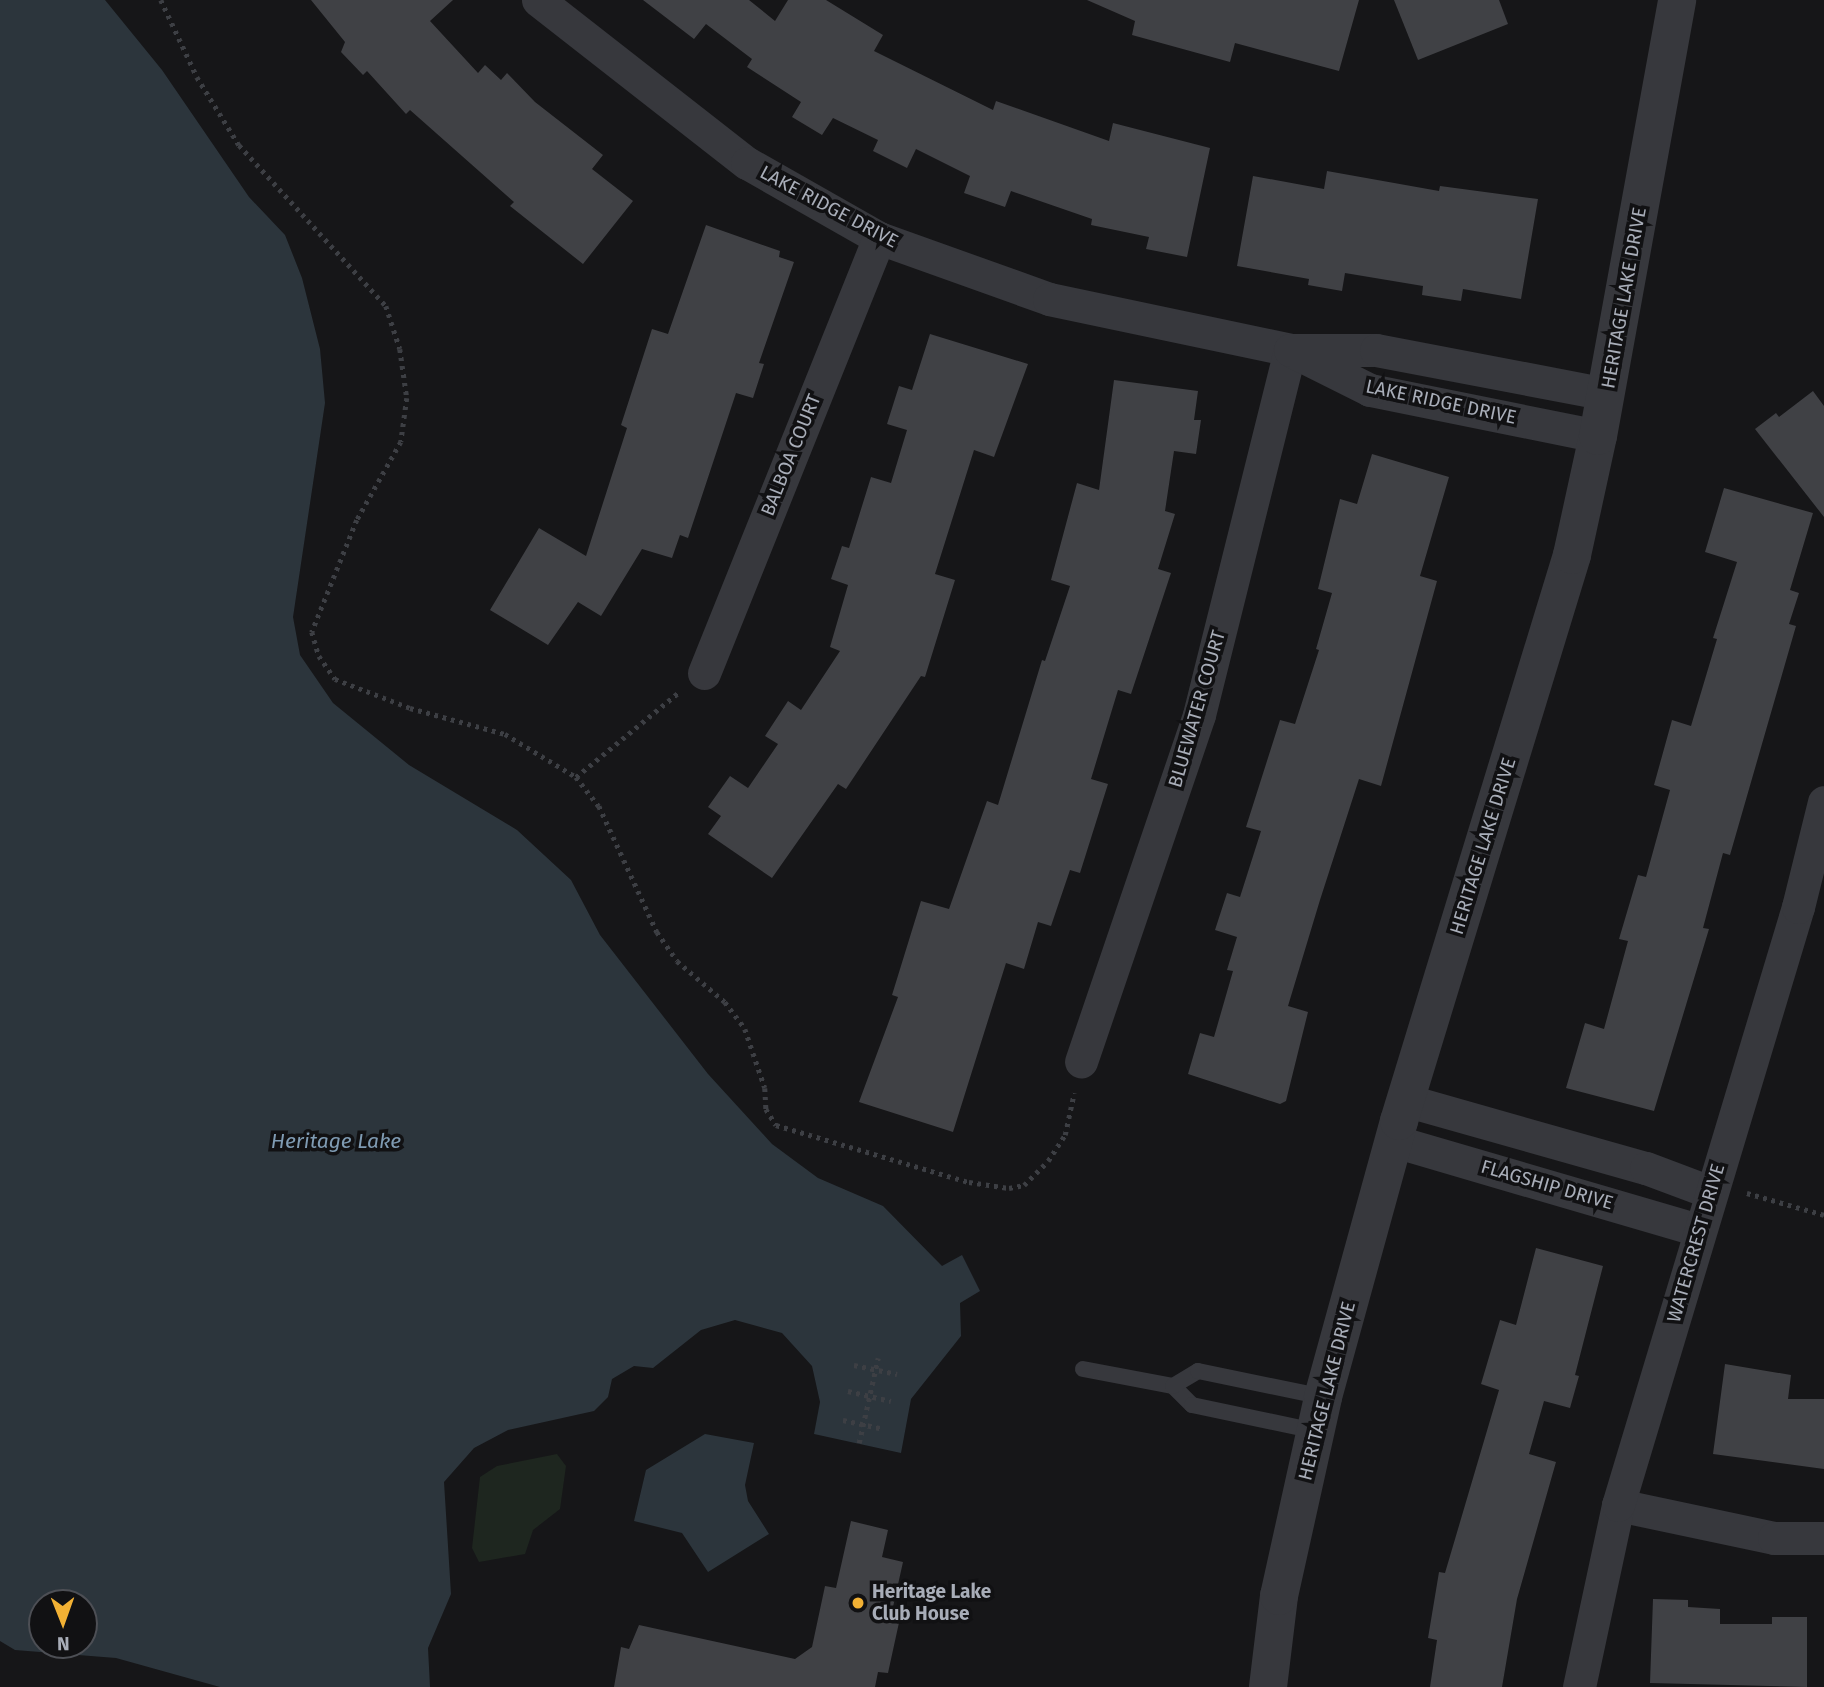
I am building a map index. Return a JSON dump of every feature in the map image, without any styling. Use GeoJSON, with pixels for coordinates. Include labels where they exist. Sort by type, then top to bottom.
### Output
{"type":"FeatureCollection","features":[{"type":"Feature","properties":{"kind":"street","name":"LAKE RIDGE DRIVE"},"geometry":{"type":"LineString","coordinates":[[538,0],[747,163],[879,238],[1049,299],[1290,350],[1376,350],[1606,394]]}},
{"type":"Feature","properties":{"kind":"street","name":"HERITAGE LAKE DRIVE"},"geometry":{"type":"LineString","coordinates":[[1268,1687],[1279,1596],[1319,1414],[1405,1100],[1572,555],[1606,394],[1677,0]]}},
{"type":"Feature","properties":{"kind":"street","name":"BALBOA COURT"},"geometry":{"type":"LineString","coordinates":[[704,673],[879,238]]}},
{"type":"Feature","properties":{"kind":"street","name":"LAKE RIDGE DRIVE"},"geometry":{"type":"LineString","coordinates":[[1290,350],[1370,390],[1598,436]]}},
{"type":"Feature","properties":{"kind":"street","name":"BLUEWATER COURT"},"geometry":{"type":"LineString","coordinates":[[1081,1061],[1199,715],[1290,350]]}},
{"type":"Feature","properties":{"kind":"street","name":"WATERCREST DRIVE"},"geometry":{"type":"LineString","coordinates":[[1579,1687],[1618,1505],[1699,1230],[1811,911],[1824,802]]}},
{"type":"Feature","properties":{"kind":"street"},"geometry":{"type":"LineString","coordinates":[[1405,1100],[1712,1187]]}},
{"type":"Feature","properties":{"kind":"street","name":"FLAGSHIP DRIVE"},"geometry":{"type":"LineString","coordinates":[[1394,1141],[1699,1230]]}},
{"type":"Feature","properties":{"kind":"street"},"geometry":{"type":"LineString","coordinates":[[1618,1505],[1774,1538],[1824,1538]]}},
{"type":"Feature","properties":{"kind":"lane"},"geometry":{"type":"LineString","coordinates":[[1083,1369],[1173,1386],[1192,1405],[1319,1414]]}},
{"type":"Feature","properties":{"kind":"lane"},"geometry":{"type":"LineString","coordinates":[[1173,1386],[1198,1371],[1319,1414]]}},
{"type":"Feature","properties":{"kind":"path"},"geometry":{"type":"LineString","coordinates":[[161,0],[197,77],[239,145],[386,306],[400,349],[407,398],[401,442],[357,520],[312,632],[319,656],[335,679],[349,688],[505,734],[576,777],[599,806],[657,932],[677,961],[725,1002],[745,1029],[765,1088],[766,1109],[776,1125],[969,1182],[1024,1185],[1065,1135],[1081,1061]]}},
{"type":"Feature","properties":{"kind":"path"},"geometry":{"type":"LineString","coordinates":[[576,777],[704,673]]}},
{"type":"Feature","properties":{"kind":"path"},"geometry":{"type":"LineString","coordinates":[[1712,1187],[1824,1215]]}},
{"type":"Feature","properties":{"kind":"path"},"geometry":{"type":"LineString","coordinates":[[859,1443],[878,1358]]}},
{"type":"Feature","properties":{"kind":"path"},"geometry":{"type":"LineString","coordinates":[[855,1365],[897,1374]]}},
{"type":"Feature","properties":{"kind":"path"},"geometry":{"type":"LineString","coordinates":[[848,1391],[891,1401]]}},
{"type":"Feature","properties":{"kind":"path"},"geometry":{"type":"LineString","coordinates":[[843,1420],[884,1429]]}},
{"type":"Feature","properties":{"kind":"shaded area"},"geometry":{"type":"Polygon","coordinates":[[[557,1454],[566,1466],[560,1509],[533,1530],[525,1554],[479,1562],[472,1548],[480,1477],[497,1466],[557,1454]]]}},
{"type":"Feature","properties":{"kind":"water","name":"Heritage Lake"},"geometry":{"type":"Polygon","coordinates":[[[0,0],[105,0],[162,70],[249,197],[285,235],[302,278],[320,349],[325,403],[293,617],[300,655],[333,703],[409,765],[517,830],[571,880],[600,935],[708,1074],[772,1144],[818,1178],[883,1206],[942,1266],[962,1255],[980,1291],[960,1303],[961,1336],[911,1399],[901,1453],[814,1434],[820,1402],[812,1366],[782,1333],[735,1320],[701,1330],[653,1368],[634,1366],[612,1379],[608,1397],[594,1411],[508,1430],[474,1448],[444,1482],[451,1594],[428,1648],[430,1687],[220,1687],[116,1658],[98,1657],[98,1589],[28,1589],[28,1651],[15,1650],[0,1641],[0,0]]]}},
{"type":"Feature","properties":{"kind":"water"},"geometry":{"type":"Polygon","coordinates":[[[705,1434],[754,1443],[745,1485],[748,1501],[769,1534],[708,1572],[682,1533],[634,1521],[646,1470],[705,1434]]]}},
{"type":"Feature","properties":{"kind":"building"},"geometry":{"type":"Polygon","coordinates":[[[311,0],[453,0],[430,21],[478,73],[485,65],[501,80],[507,73],[535,102],[603,155],[592,169],[633,201],[583,264],[510,206],[514,202],[410,110],[406,114],[367,71],[363,75],[341,52],[345,42],[311,0]]]}},
{"type":"Feature","properties":{"kind":"building"},"geometry":{"type":"Polygon","coordinates":[[[643,0],[749,0],[775,21],[788,0],[826,0],[883,35],[874,51],[993,110],[996,101],[1109,141],[1113,123],[1210,148],[1187,257],[1146,249],[1149,237],[1091,225],[1092,219],[1011,191],[1005,207],[964,193],[970,176],[916,149],[907,168],[873,151],[878,140],[833,118],[822,135],[792,117],[801,102],[747,67],[752,59],[706,24],[694,39],[643,0]]]}},
{"type":"Feature","properties":{"kind":"building"},"geometry":{"type":"Polygon","coordinates":[[[1087,0],[1359,0],[1339,71],[1235,43],[1230,62],[1132,35],[1135,21],[1087,0]]]}},
{"type":"Feature","properties":{"kind":"building"},"geometry":{"type":"Polygon","coordinates":[[[1394,0],[1499,0],[1508,24],[1418,60],[1394,0]]]}},
{"type":"Feature","properties":{"kind":"building"},"geometry":{"type":"Polygon","coordinates":[[[1327,171],[1439,191],[1440,186],[1538,199],[1521,299],[1463,289],[1461,301],[1422,295],[1423,286],[1345,273],[1342,291],[1308,285],[1309,279],[1237,266],[1253,176],[1324,189],[1327,171]]]}},
{"type":"Feature","properties":{"kind":"building"},"geometry":{"type":"Polygon","coordinates":[[[706,225],[780,251],[779,257],[794,262],[759,363],[764,364],[753,398],[736,393],[688,538],[680,535],[672,558],[642,549],[601,616],[578,602],[548,645],[490,610],[539,528],[586,556],[627,428],[621,425],[652,329],[668,334],[706,225]]]}},
{"type":"Feature","properties":{"kind":"building"},"geometry":{"type":"Polygon","coordinates":[[[930,334],[1028,364],[994,457],[974,450],[935,574],[955,580],[925,677],[921,676],[846,789],[838,784],[772,878],[708,834],[721,816],[708,807],[730,776],[748,788],[778,744],[765,736],[788,701],[801,710],[840,651],[830,647],[848,585],[831,579],[842,546],[849,548],[871,477],[891,483],[907,430],[887,424],[899,386],[912,390],[930,334]]]}},
{"type":"Feature","properties":{"kind":"building"},"geometry":{"type":"Polygon","coordinates":[[[1114,380],[1198,391],[1194,420],[1201,420],[1196,454],[1174,451],[1165,511],[1175,514],[1158,569],[1171,573],[1131,694],[1118,690],[1091,779],[1108,784],[1080,873],[1070,870],[1051,926],[1038,922],[1024,969],[1006,963],[953,1132],[859,1102],[898,997],[892,995],[921,901],[949,909],[987,801],[998,805],[1042,660],[1045,661],[1070,586],[1051,580],[1077,483],[1099,490],[1114,380]]]}},
{"type":"Feature","properties":{"kind":"building"},"geometry":{"type":"Polygon","coordinates":[[[1813,391],[1824,406],[1824,517],[1755,429],[1776,413],[1779,417],[1813,391]]]}},
{"type":"Feature","properties":{"kind":"building"},"geometry":{"type":"Polygon","coordinates":[[[1372,454],[1449,477],[1420,576],[1437,581],[1381,786],[1359,779],[1288,1006],[1308,1012],[1286,1101],[1280,1104],[1188,1074],[1200,1033],[1214,1037],[1233,971],[1227,970],[1237,937],[1215,930],[1227,893],[1240,897],[1261,831],[1246,827],[1280,720],[1295,724],[1319,650],[1316,649],[1332,593],[1318,589],[1340,499],[1357,504],[1372,454]]]}},
{"type":"Feature","properties":{"kind":"building"},"geometry":{"type":"Polygon","coordinates":[[[1724,488],[1813,513],[1790,590],[1799,593],[1789,624],[1796,626],[1730,855],[1723,853],[1703,928],[1709,929],[1654,1111],[1566,1088],[1585,1023],[1604,1029],[1628,941],[1619,939],[1638,875],[1646,877],[1670,790],[1654,785],[1672,720],[1691,726],[1717,639],[1713,638],[1737,562],[1705,552],[1724,488]]]}},
{"type":"Feature","properties":{"kind":"building"},"geometry":{"type":"Polygon","coordinates":[[[1536,1248],[1603,1266],[1575,1375],[1579,1376],[1570,1408],[1544,1401],[1529,1454],[1556,1462],[1517,1599],[1502,1687],[1430,1687],[1437,1640],[1428,1638],[1439,1572],[1445,1573],[1499,1390],[1481,1384],[1500,1320],[1516,1325],[1536,1248]]]}},
{"type":"Feature","properties":{"kind":"building"},"geometry":{"type":"Polygon","coordinates":[[[1725,1364],[1791,1375],[1788,1399],[1824,1399],[1824,1469],[1713,1454],[1725,1364]]]}},
{"type":"Feature","properties":{"kind":"building","name":"Heritage Lake Club House"},"geometry":{"type":"Polygon","coordinates":[[[851,1521],[888,1530],[882,1557],[903,1562],[891,1616],[900,1618],[888,1673],[878,1672],[875,1687],[614,1687],[621,1647],[629,1649],[639,1625],[795,1659],[812,1647],[825,1586],[836,1588],[851,1521]]]}},
{"type":"Feature","properties":{"kind":"building"},"geometry":{"type":"Polygon","coordinates":[[[1653,1599],[1688,1600],[1688,1607],[1720,1609],[1720,1624],[1772,1624],[1772,1617],[1807,1617],[1807,1687],[1650,1683],[1653,1599]]]}},
{"type":"Feature","properties":{"kind":"place","name":"Heritage Lake Club House"},"geometry":{"type":"Point","coordinates":[858,1603]}}]}
